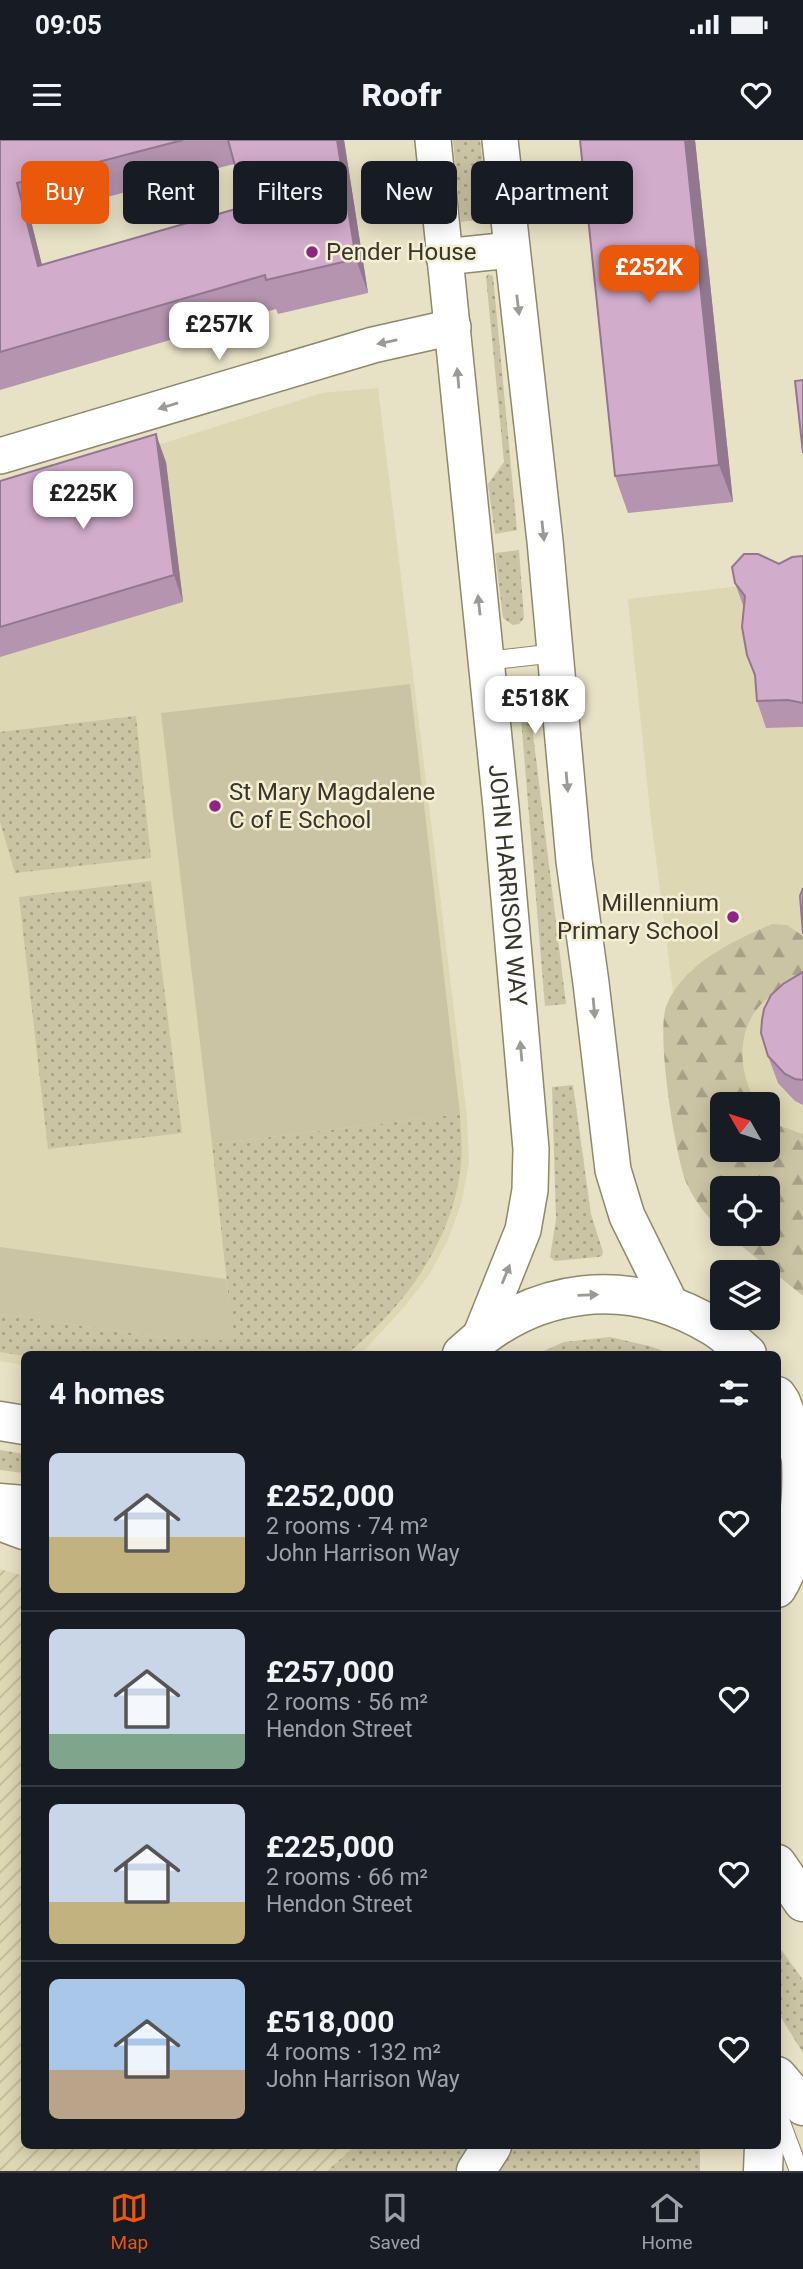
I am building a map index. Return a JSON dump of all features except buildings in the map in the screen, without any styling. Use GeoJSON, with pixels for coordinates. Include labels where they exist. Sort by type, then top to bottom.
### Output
{"type":"FeatureCollection","features":[{"type":"Feature","properties":{"kind":"main road"},"geometry":{"type":"LineString","coordinates":[[471,1346],[523,1311],[571,1296],[621,1294],[671,1305],[716,1327],[744,1351]]}},
{"type":"Feature","properties":{"kind":"main road"},"geometry":{"type":"LineString","coordinates":[[787,1403],[801,1459],[801,1519],[788,1578]]}},
{"type":"Feature","properties":{"kind":"main road"},"geometry":{"type":"LineString","coordinates":[[0,1421],[21,1424]]}},
{"type":"Feature","properties":{"kind":"main road"},"geometry":{"type":"LineString","coordinates":[[0,1503],[21,1506]]}},
{"type":"Feature","properties":{"kind":"main road"},"geometry":{"type":"LineString","coordinates":[[0,1521],[21,1529]]}},
{"type":"Feature","properties":{"kind":"main road"},"geometry":{"type":"LineString","coordinates":[[781,1870],[803,1902]]}},
{"type":"Feature","properties":{"kind":"main road"},"geometry":{"type":"LineString","coordinates":[[781,2081],[803,2106]]}},
{"type":"Feature","properties":{"kind":"main road"},"geometry":{"type":"LineString","coordinates":[[477,2171],[490,2149]]}},
{"type":"Feature","properties":{"kind":"main road"},"geometry":{"type":"LineString","coordinates":[[763,2171],[764,2149]]}},
{"type":"Feature","properties":{"kind":"street","name":"JOHN HARRISON WAY"},"geometry":{"type":"LineString","coordinates":[[433,140],[486,661],[531,1149],[530,1190],[523,1230],[471,1346]]}},
{"type":"Feature","properties":{"kind":"street"},"geometry":{"type":"LineString","coordinates":[[500,140],[556,653],[574,861],[592,983],[613,1170],[627,1216],[671,1305]]}},
{"type":"Feature","properties":{"kind":"street"},"geometry":{"type":"LineString","coordinates":[[444,257],[511,250]]}},
{"type":"Feature","properties":{"kind":"street"},"geometry":{"type":"LineString","coordinates":[[0,456],[373,345],[453,327]]}},
{"type":"Feature","properties":{"kind":"lane"},"geometry":{"type":"LineString","coordinates":[[486,661],[556,653]]}},
{"type":"Feature","properties":{"kind":"lane"},"geometry":{"type":"LineString","coordinates":[[781,2123],[799,2171]]}},
{"type":"Feature","properties":{"kind":"shaded area","name":"St Mary Magdalene C of E School"},"geometry":{"type":"Polygon","coordinates":[[[378,388],[467,1117],[469,1163],[461,1204],[448,1240],[429,1275],[364,1351],[21,1351],[21,1364],[0,1361],[0,495],[322,393],[378,388]]]}},
{"type":"Feature","properties":{"kind":"shaded area","name":"Millennium Primary School"},"geometry":{"type":"Polygon","coordinates":[[[803,584],[803,1189],[779,1162],[780,1092],[726,1092],[676,1015],[651,820],[628,599],[748,585],[803,584]]]}},
{"type":"Feature","properties":{"kind":"shaded area"},"geometry":{"type":"Polygon","coordinates":[[[0,1569],[21,1575],[21,2149],[352,2149],[327,2171],[0,2171],[0,1569]]]}},
{"type":"Feature","properties":{"kind":"green space"},"geometry":{"type":"Polygon","coordinates":[[[453,140],[480,140],[482,161],[471,161],[471,221],[461,222],[453,140]]]}},
{"type":"Feature","properties":{"kind":"green space"},"geometry":{"type":"Polygon","coordinates":[[[488,274],[493,276],[517,530],[495,534],[488,484],[504,462],[486,277],[488,274]]]}},
{"type":"Feature","properties":{"kind":"green space"},"geometry":{"type":"Polygon","coordinates":[[[519,550],[524,618],[519,624],[513,625],[503,618],[495,553],[519,550]]]}},
{"type":"Feature","properties":{"kind":"green space"},"geometry":{"type":"Polygon","coordinates":[[[410,684],[460,1114],[212,1144],[161,713],[410,684]]]}},
{"type":"Feature","properties":{"kind":"green space"},"geometry":{"type":"Polygon","coordinates":[[[526,691],[566,1004],[545,1006],[519,695],[526,691]]]}},
{"type":"Feature","properties":{"kind":"green space"},"geometry":{"type":"Polygon","coordinates":[[[136,716],[151,858],[15,873],[0,822],[0,732],[136,716]]]}},
{"type":"Feature","properties":{"kind":"green space"},"geometry":{"type":"Polygon","coordinates":[[[151,881],[182,1133],[48,1149],[19,897],[151,881]]]}},
{"type":"Feature","properties":{"kind":"green space"},"geometry":{"type":"Polygon","coordinates":[[[772,924],[787,925],[803,936],[803,982],[772,995],[751,1018],[745,1032],[743,1061],[751,1092],[710,1092],[710,1162],[780,1162],[780,1126],[803,1134],[803,1296],[780,1277],[780,1260],[759,1260],[742,1246],[780,1246],[780,1176],[710,1176],[710,1218],[687,1184],[677,1148],[663,1038],[667,1004],[675,989],[698,965],[742,938],[772,924]]]}},
{"type":"Feature","properties":{"kind":"green space"},"geometry":{"type":"Polygon","coordinates":[[[573,1085],[591,1214],[603,1252],[602,1256],[598,1257],[555,1261],[550,1257],[556,1219],[552,1087],[573,1085]]]}},
{"type":"Feature","properties":{"kind":"green space"},"geometry":{"type":"Polygon","coordinates":[[[460,1114],[462,1157],[456,1191],[437,1245],[407,1293],[350,1351],[21,1351],[21,1356],[0,1352],[0,1314],[169,1338],[233,1340],[212,1144],[460,1114]]]}},
{"type":"Feature","properties":{"kind":"green space"},"geometry":{"type":"Polygon","coordinates":[[[0,1247],[226,1279],[234,1341],[169,1338],[0,1314],[0,1247]]]}},
{"type":"Feature","properties":{"kind":"green space"},"geometry":{"type":"Polygon","coordinates":[[[610,1337],[663,1351],[544,1351],[564,1342],[610,1337]]]}},
{"type":"Feature","properties":{"kind":"green space"},"geometry":{"type":"Polygon","coordinates":[[[0,1450],[21,1454],[21,1473],[0,1470],[0,1450]]]}},
{"type":"Feature","properties":{"kind":"green space"},"geometry":{"type":"Polygon","coordinates":[[[781,1950],[803,1980],[803,2053],[781,2017],[781,1950]]]}},
{"type":"Feature","properties":{"kind":"green space"},"geometry":{"type":"Polygon","coordinates":[[[352,2149],[473,2149],[455,2171],[327,2171],[352,2149]]]}},
{"type":"Feature","properties":{"kind":"green space"},"geometry":{"type":"Polygon","coordinates":[[[512,2149],[700,2149],[700,2171],[497,2171],[512,2149]]]}},
{"type":"Feature","properties":{"kind":"place","name":"Pender House"},"geometry":{"type":"Point","coordinates":[312,252]}},
{"type":"Feature","properties":{"kind":"place","name":"St Mary Magdalene C of E School"},"geometry":{"type":"Point","coordinates":[215,806]}},
{"type":"Feature","properties":{"kind":"place","name":"Millennium Primary School"},"geometry":{"type":"Point","coordinates":[733,917]}}]}
